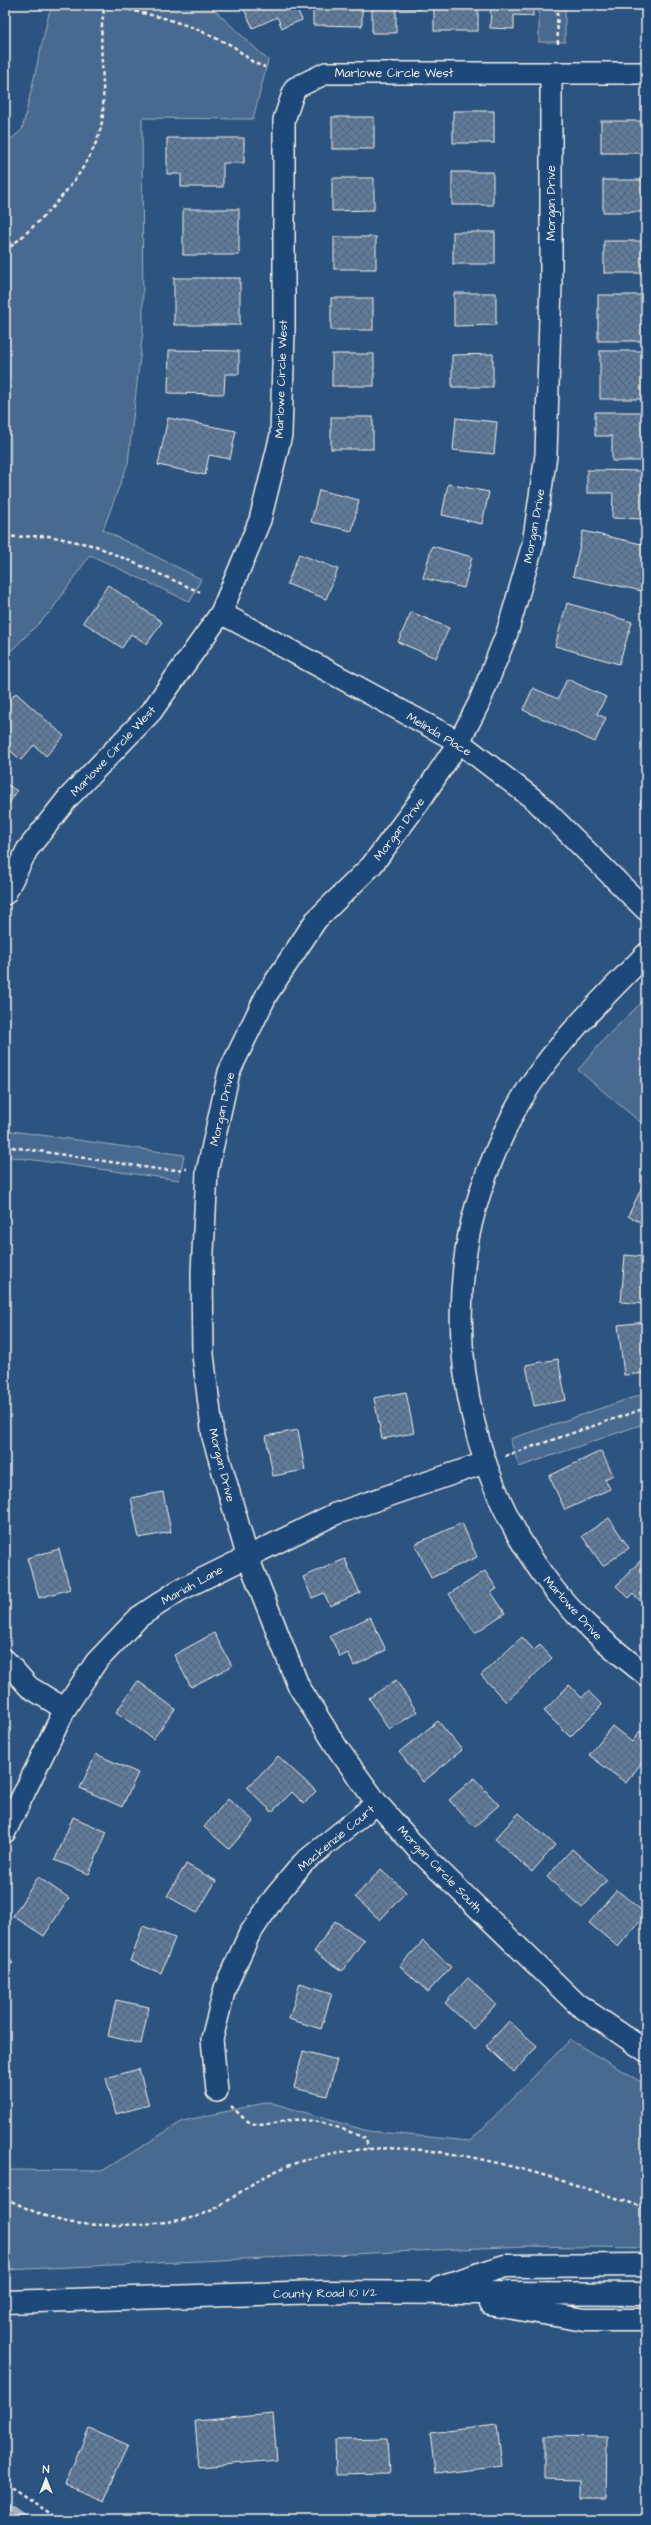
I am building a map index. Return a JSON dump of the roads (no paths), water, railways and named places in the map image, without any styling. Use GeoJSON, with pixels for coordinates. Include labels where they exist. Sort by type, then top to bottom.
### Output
{"type":"FeatureCollection","features":[{"type":"Feature","properties":{"kind":"street","name":"Marlowe Circle West"},"geometry":{"type":"LineString","coordinates":[[5,894],[27,850],[68,798],[151,712],[221,614],[260,520],[281,435],[284,330],[284,120],[295,88],[326,73],[646,73]]}},
{"type":"Feature","properties":{"kind":"street","name":"Morgan Drive"},"geometry":{"type":"LineString","coordinates":[[247,1555],[213,1437],[203,1355],[202,1272],[208,1172],[230,1072],[267,994],[316,920],[372,865],[419,802],[459,742],[479,703],[507,633],[533,544],[545,463],[551,283],[551,74]]}},
{"type":"Feature","properties":{"kind":"street","name":"Melinda Place"},"geometry":{"type":"LineString","coordinates":[[221,614],[459,742],[536,801],[646,910]]}},
{"type":"Feature","properties":{"kind":"street","name":"Marlowe Drive"},"geometry":{"type":"LineString","coordinates":[[646,954],[586,1015],[546,1063],[513,1115],[484,1181],[466,1251],[462,1308],[465,1364],[471,1414],[484,1463],[512,1526],[546,1580],[603,1642],[646,1675]]}},
{"type":"Feature","properties":{"kind":"street","name":"Mariah Lane"},"geometry":{"type":"LineString","coordinates":[[5,1832],[65,1709],[96,1662],[139,1617],[178,1591],[247,1555],[335,1514],[484,1463]]}},
{"type":"Feature","properties":{"kind":"street","name":"Morgan Circle South"},"geometry":{"type":"LineString","coordinates":[[247,1555],[298,1685],[338,1749],[378,1803],[420,1851],[577,2004],[646,2051]]}},
{"type":"Feature","properties":{"kind":"street"},"geometry":{"type":"LineString","coordinates":[[5,1660],[29,1687],[65,1709]]}},
{"type":"Feature","properties":{"kind":"street","name":"Mackenzie Court"},"geometry":{"type":"LineString","coordinates":[[217,2091],[212,2039],[225,1988],[250,1935],[274,1898],[303,1863],[378,1803]]}},
{"type":"Feature","properties":{"kind":"street"},"geometry":{"type":"LineString","coordinates":[[422,2293],[505,2266],[646,2265]]}},
{"type":"Feature","properties":{"kind":"street","name":"County Road 10 1/2"},"geometry":{"type":"LineString","coordinates":[[5,2302],[321,2292],[646,2294]]}},
{"type":"Feature","properties":{"kind":"street"},"geometry":{"type":"LineString","coordinates":[[422,2293],[584,2320],[646,2320]]}},
{"type":"Feature","properties":{"kind":"waterway"},"geometry":{"type":"LineString","coordinates":[[5,2505],[26,2520]]}}]}
